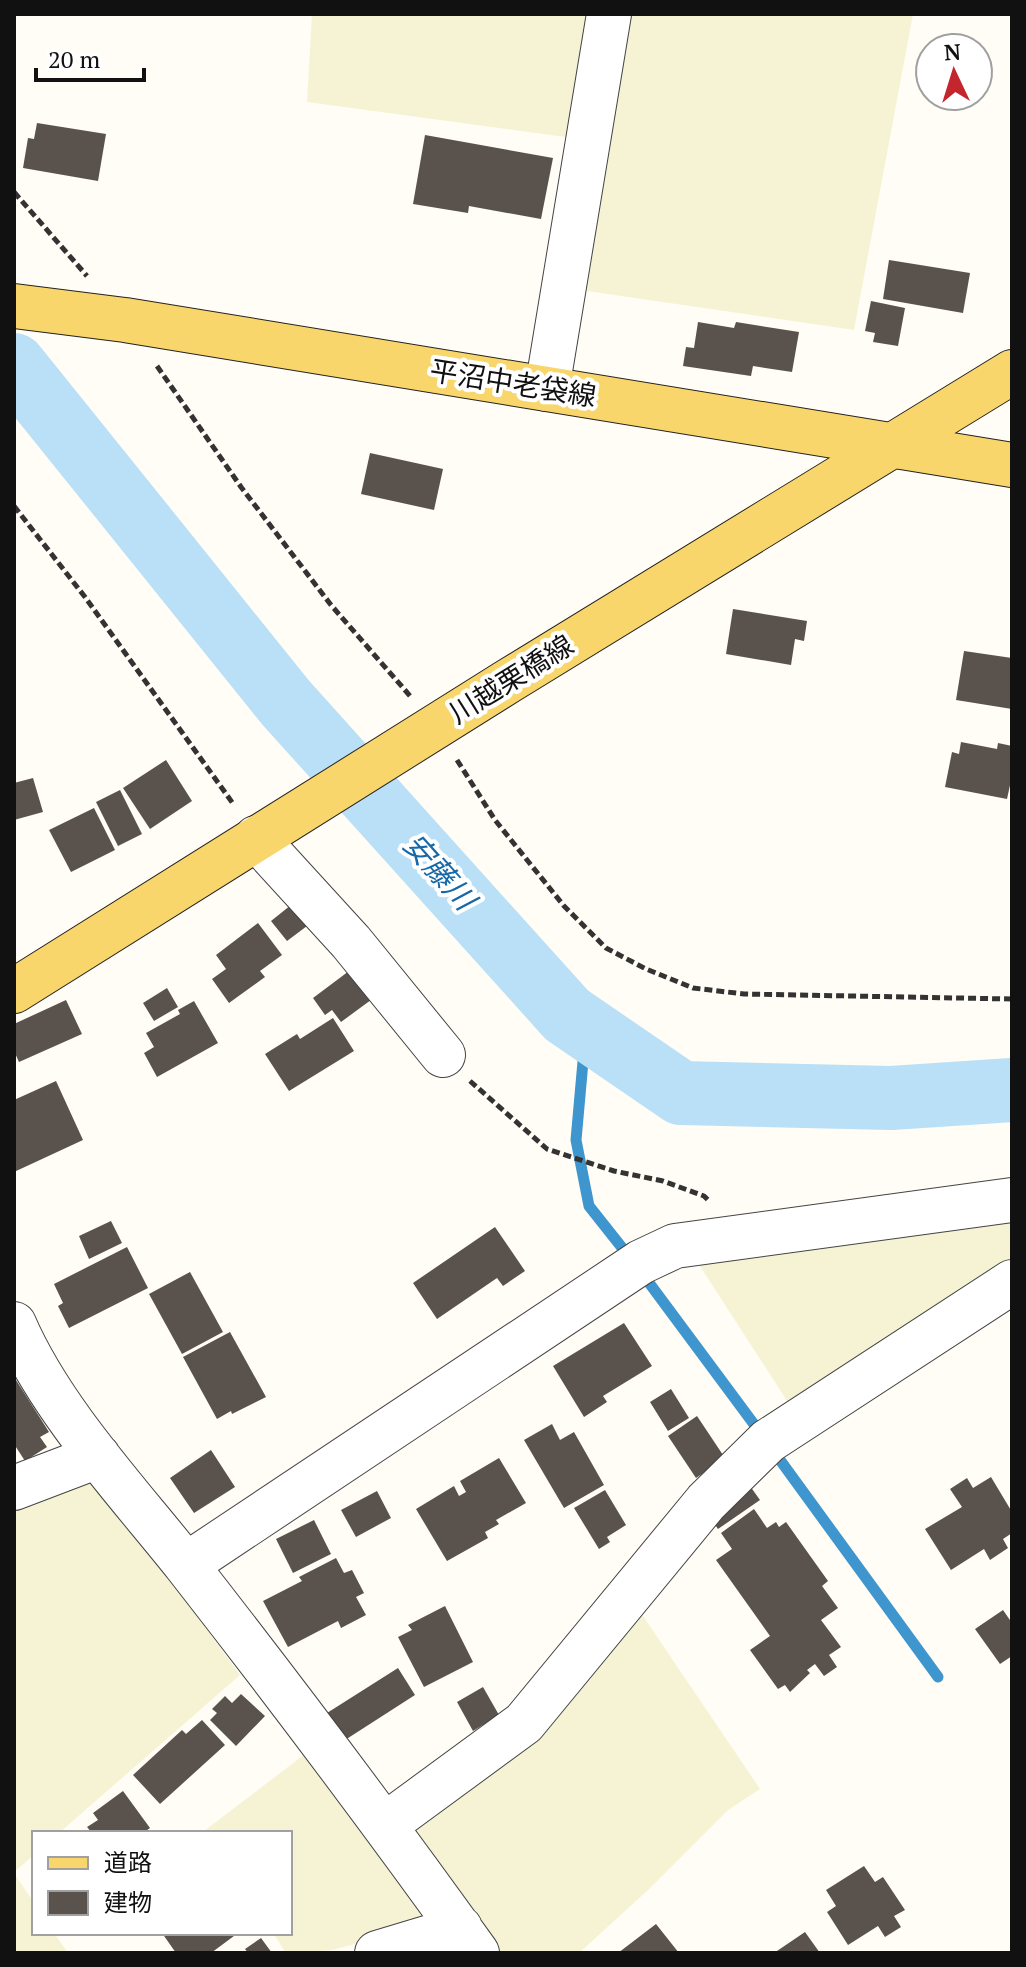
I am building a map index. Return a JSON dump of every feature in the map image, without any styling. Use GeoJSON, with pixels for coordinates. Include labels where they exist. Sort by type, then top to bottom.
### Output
{"type":"FeatureCollection","features":[{"type":"Feature","properties":{"kind":"main road","name":"平沼中老袋線"},"geometry":{"type":"LineString","coordinates":[[14,306],[113,318],[1012,465]]}},
{"type":"Feature","properties":{"kind":"main road","name":"川越栗橋線"},"geometry":{"type":"LineString","coordinates":[[14,991],[428,731],[1012,372]]}},
{"type":"Feature","properties":{"kind":"street"},"geometry":{"type":"LineString","coordinates":[[547,389],[609,14]]}},
{"type":"Feature","properties":{"kind":"street"},"geometry":{"type":"LineString","coordinates":[[268,831],[351,942],[443,1055]]}},
{"type":"Feature","properties":{"kind":"street"},"geometry":{"type":"LineString","coordinates":[[186,1565],[641,1262],[675,1246],[1012,1200]]}},
{"type":"Feature","properties":{"kind":"street"},"geometry":{"type":"LineString","coordinates":[[385,1825],[524,1723],[706,1502],[768,1441],[1007,1297]]}},
{"type":"Feature","properties":{"kind":"street"},"geometry":{"type":"LineString","coordinates":[[14,1324],[45,1381],[98,1456],[186,1565],[385,1825],[468,1941],[377,1953]]}},
{"type":"Feature","properties":{"kind":"street"},"geometry":{"type":"LineString","coordinates":[[14,1488],[98,1456]]}},
{"type":"Feature","properties":{"kind":"path"},"geometry":{"type":"LineString","coordinates":[[14,192],[495,820],[564,906],[606,948],[693,988],[744,994],[1012,999]]}},
{"type":"Feature","properties":{"kind":"path"},"geometry":{"type":"LineString","coordinates":[[14,506],[149,684],[268,831]]}},
{"type":"Feature","properties":{"kind":"path"},"geometry":{"type":"LineString","coordinates":[[443,1055],[547,1149],[614,1171],[663,1181],[704,1196],[744,1237]]}},
{"type":"Feature","properties":{"kind":"shaded area"},"geometry":{"type":"Polygon","coordinates":[[[312,14],[594,14],[573,138],[307,102],[312,14]]]}},
{"type":"Feature","properties":{"kind":"shaded area"},"geometry":{"type":"Polygon","coordinates":[[[626,14],[913,14],[854,330],[580,290],[626,14]]]}},
{"type":"Feature","properties":{"kind":"shaded area"},"geometry":{"type":"Polygon","coordinates":[[[1012,1222],[1012,1269],[793,1410],[698,1263],[1012,1222]]]}},
{"type":"Feature","properties":{"kind":"shaded area"},"geometry":{"type":"Polygon","coordinates":[[[92,1471],[240,1675],[61,1831],[32,1831],[32,1857],[14,1872],[14,1507],[92,1471]]]}},
{"type":"Feature","properties":{"kind":"shaded area"},"geometry":{"type":"Polygon","coordinates":[[[637,1607],[760,1789],[728,1810],[579,1953],[500,1953],[410,1824],[637,1607]]]}},
{"type":"Feature","properties":{"kind":"shaded area"},"geometry":{"type":"Polygon","coordinates":[[[309,1751],[431,1924],[332,1950],[286,1953],[274,1935],[292,1935],[292,1831],[204,1831],[309,1751]]]}},
{"type":"Feature","properties":{"kind":"shaded area"},"geometry":{"type":"Polygon","coordinates":[[[14,1873],[32,1900],[32,1935],[55,1935],[68,1953],[14,1953],[14,1873]]]}},
{"type":"Feature","properties":{"kind":"building"},"geometry":{"type":"Polygon","coordinates":[[[37,123],[106,134],[98,181],[23,168],[28,138],[34,139],[37,123]]]}},
{"type":"Feature","properties":{"kind":"building"},"geometry":{"type":"Polygon","coordinates":[[[425,135],[553,158],[541,219],[469,206],[468,213],[413,204],[425,135]]]}},
{"type":"Feature","properties":{"kind":"building"},"geometry":{"type":"Polygon","coordinates":[[[889,260],[970,273],[963,313],[883,299],[889,260]]]}},
{"type":"Feature","properties":{"kind":"building"},"geometry":{"type":"Polygon","coordinates":[[[871,301],[905,308],[898,346],[873,342],[875,333],[865,331],[871,301]]]}},
{"type":"Feature","properties":{"kind":"building"},"geometry":{"type":"Polygon","coordinates":[[[698,322],[734,328],[736,322],[799,332],[792,372],[753,366],[751,376],[683,366],[686,347],[694,348],[698,322]]]}},
{"type":"Feature","properties":{"kind":"building"},"geometry":{"type":"Polygon","coordinates":[[[370,453],[443,469],[434,510],[361,494],[370,453]]]}},
{"type":"Feature","properties":{"kind":"building"},"geometry":{"type":"Polygon","coordinates":[[[733,609],[807,621],[804,641],[795,639],[791,665],[726,654],[733,609]]]}},
{"type":"Feature","properties":{"kind":"building"},"geometry":{"type":"Polygon","coordinates":[[[964,651],[1012,658],[1012,709],[956,700],[964,651]]]}},
{"type":"Feature","properties":{"kind":"building"},"geometry":{"type":"Polygon","coordinates":[[[961,742],[997,749],[998,743],[1012,746],[1012,776],[1007,799],[945,787],[952,752],[959,754],[961,742]]]}},
{"type":"Feature","properties":{"kind":"building"},"geometry":{"type":"Polygon","coordinates":[[[166,760],[192,801],[150,829],[123,788],[166,760]]]}},
{"type":"Feature","properties":{"kind":"building"},"geometry":{"type":"Polygon","coordinates":[[[33,778],[43,812],[14,820],[14,783],[33,778]]]}},
{"type":"Feature","properties":{"kind":"building"},"geometry":{"type":"Polygon","coordinates":[[[120,790],[142,834],[118,846],[96,802],[120,790]]]}},
{"type":"Feature","properties":{"kind":"building"},"geometry":{"type":"Polygon","coordinates":[[[94,808],[115,850],[71,872],[49,830],[94,808]]]}},
{"type":"Feature","properties":{"kind":"building"},"geometry":{"type":"Polygon","coordinates":[[[291,905],[307,926],[287,941],[271,921],[291,905]]]}},
{"type":"Feature","properties":{"kind":"building"},"geometry":{"type":"Polygon","coordinates":[[[258,923],[282,955],[260,971],[265,977],[229,1003],[212,979],[226,969],[216,955],[258,923]]]}},
{"type":"Feature","properties":{"kind":"building"},"geometry":{"type":"Polygon","coordinates":[[[353,968],[375,997],[341,1022],[332,1010],[325,1015],[313,998],[353,968]]]}},
{"type":"Feature","properties":{"kind":"building"},"geometry":{"type":"Polygon","coordinates":[[[167,988],[178,1007],[154,1021],[143,1003],[167,988]]]}},
{"type":"Feature","properties":{"kind":"building"},"geometry":{"type":"Polygon","coordinates":[[[66,1000],[82,1034],[19,1062],[14,1051],[14,1024],[66,1000]]]}},
{"type":"Feature","properties":{"kind":"building"},"geometry":{"type":"Polygon","coordinates":[[[194,1001],[218,1043],[157,1077],[144,1053],[154,1047],[146,1033],[180,1014],[178,1010],[194,1001]]]}},
{"type":"Feature","properties":{"kind":"building"},"geometry":{"type":"Polygon","coordinates":[[[333,1018],[354,1051],[289,1091],[265,1054],[297,1034],[300,1039],[333,1018]]]}},
{"type":"Feature","properties":{"kind":"building"},"geometry":{"type":"Polygon","coordinates":[[[56,1081],[83,1140],[14,1172],[14,1100],[56,1081]]]}},
{"type":"Feature","properties":{"kind":"building"},"geometry":{"type":"Polygon","coordinates":[[[111,1221],[122,1243],[89,1259],[79,1236],[111,1221]]]}},
{"type":"Feature","properties":{"kind":"building"},"geometry":{"type":"Polygon","coordinates":[[[495,1227],[525,1271],[503,1286],[497,1278],[437,1319],[413,1283],[495,1227]]]}},
{"type":"Feature","properties":{"kind":"building"},"geometry":{"type":"Polygon","coordinates":[[[127,1247],[148,1288],[69,1328],[58,1306],[63,1303],[54,1284],[127,1247]]]}},
{"type":"Feature","properties":{"kind":"building"},"geometry":{"type":"Polygon","coordinates":[[[190,1272],[223,1332],[182,1354],[149,1294],[190,1272]]]}},
{"type":"Feature","properties":{"kind":"building"},"geometry":{"type":"Polygon","coordinates":[[[624,1323],[652,1366],[603,1396],[607,1402],[584,1417],[553,1366],[624,1323]]]}},
{"type":"Feature","properties":{"kind":"building"},"geometry":{"type":"Polygon","coordinates":[[[230,1332],[266,1397],[217,1419],[183,1357],[230,1332]]]}},
{"type":"Feature","properties":{"kind":"building"},"geometry":{"type":"Polygon","coordinates":[[[16,1380],[49,1432],[40,1437],[47,1447],[25,1461],[14,1444],[16,1380]]]}},
{"type":"Feature","properties":{"kind":"building"},"geometry":{"type":"Polygon","coordinates":[[[671,1389],[689,1418],[668,1431],[650,1402],[671,1389]]]}},
{"type":"Feature","properties":{"kind":"building"},"geometry":{"type":"Polygon","coordinates":[[[697,1416],[725,1458],[696,1478],[668,1436],[697,1416]]]}},
{"type":"Feature","properties":{"kind":"building"},"geometry":{"type":"Polygon","coordinates":[[[552,1424],[560,1440],[574,1432],[604,1485],[564,1508],[524,1440],[552,1424]]]}},
{"type":"Feature","properties":{"kind":"building"},"geometry":{"type":"Polygon","coordinates":[[[211,1450],[235,1487],[194,1513],[170,1478],[211,1450]]]}},
{"type":"Feature","properties":{"kind":"building"},"geometry":{"type":"Polygon","coordinates":[[[499,1458],[526,1503],[496,1520],[499,1524],[485,1532],[488,1538],[447,1561],[416,1509],[454,1486],[459,1496],[466,1492],[460,1481],[499,1458]]]}},
{"type":"Feature","properties":{"kind":"building"},"geometry":{"type":"Polygon","coordinates":[[[991,1477],[1012,1512],[1012,1533],[1003,1539],[1008,1548],[990,1560],[984,1549],[951,1570],[925,1529],[962,1507],[950,1489],[967,1478],[973,1488],[991,1477]]]}},
{"type":"Feature","properties":{"kind":"building"},"geometry":{"type":"Polygon","coordinates":[[[750,1486],[760,1500],[718,1529],[709,1516],[750,1486]]]}},
{"type":"Feature","properties":{"kind":"building"},"geometry":{"type":"Polygon","coordinates":[[[605,1490],[626,1525],[607,1537],[610,1542],[599,1549],[574,1508],[605,1490]]]}},
{"type":"Feature","properties":{"kind":"building"},"geometry":{"type":"Polygon","coordinates":[[[377,1491],[391,1518],[356,1537],[341,1510],[377,1491]]]}},
{"type":"Feature","properties":{"kind":"building"},"geometry":{"type":"Polygon","coordinates":[[[754,1509],[767,1528],[776,1522],[779,1527],[786,1522],[828,1581],[822,1586],[838,1608],[821,1620],[841,1647],[829,1655],[837,1667],[824,1676],[815,1664],[790,1692],[785,1685],[778,1689],[750,1650],[770,1636],[716,1560],[732,1549],[721,1533],[754,1509]]]}},
{"type":"Feature","properties":{"kind":"building"},"geometry":{"type":"Polygon","coordinates":[[[314,1520],[331,1554],[293,1573],[276,1539],[314,1520]]]}},
{"type":"Feature","properties":{"kind":"building"},"geometry":{"type":"Polygon","coordinates":[[[336,1558],[344,1573],[352,1570],[364,1593],[356,1597],[366,1615],[341,1628],[338,1621],[288,1647],[263,1601],[302,1581],[299,1577],[336,1558]]]}},
{"type":"Feature","properties":{"kind":"building"},"geometry":{"type":"Polygon","coordinates":[[[445,1606],[473,1662],[424,1687],[398,1637],[412,1630],[408,1625],[445,1606]]]}},
{"type":"Feature","properties":{"kind":"building"},"geometry":{"type":"Polygon","coordinates":[[[1003,1610],[1012,1623],[1012,1656],[1000,1664],[975,1629],[1003,1610]]]}},
{"type":"Feature","properties":{"kind":"building"},"geometry":{"type":"Polygon","coordinates":[[[398,1668],[415,1695],[345,1740],[327,1713],[398,1668]]]}},
{"type":"Feature","properties":{"kind":"building"},"geometry":{"type":"Polygon","coordinates":[[[483,1687],[499,1715],[473,1731],[457,1702],[483,1687]]]}},
{"type":"Feature","properties":{"kind":"building"},"geometry":{"type":"Polygon","coordinates":[[[241,1694],[265,1716],[236,1746],[210,1720],[217,1713],[212,1709],[225,1696],[232,1703],[241,1694]]]}},
{"type":"Feature","properties":{"kind":"building"},"geometry":{"type":"Polygon","coordinates":[[[202,1720],[225,1745],[160,1804],[133,1775],[182,1730],[186,1734],[202,1720]]]}},
{"type":"Feature","properties":{"kind":"building"},"geometry":{"type":"Polygon","coordinates":[[[123,1791],[150,1828],[146,1831],[90,1831],[87,1827],[98,1820],[93,1813],[123,1791]]]}},
{"type":"Feature","properties":{"kind":"building"},"geometry":{"type":"Polygon","coordinates":[[[864,1866],[875,1882],[883,1877],[905,1910],[894,1916],[901,1927],[885,1937],[878,1926],[848,1945],[827,1912],[836,1906],[826,1890],[864,1866]]]}},
{"type":"Feature","properties":{"kind":"building"},"geometry":{"type":"Polygon","coordinates":[[[656,1924],[679,1953],[618,1953],[656,1924]]]}},
{"type":"Feature","properties":{"kind":"building"},"geometry":{"type":"Polygon","coordinates":[[[805,1932],[820,1953],[774,1953],[805,1932]]]}},
{"type":"Feature","properties":{"kind":"building"},"geometry":{"type":"Polygon","coordinates":[[[163,1935],[235,1935],[211,1953],[176,1953],[163,1935]]]}},
{"type":"Feature","properties":{"kind":"building"},"geometry":{"type":"Polygon","coordinates":[[[261,1938],[272,1953],[248,1953],[245,1949],[261,1938]]]}},
{"type":"Feature","properties":{"kind":"waterway","name":"安藤川"},"geometry":{"type":"LineString","coordinates":[[14,365],[286,703],[567,1015],[681,1093],[891,1098],[1012,1090]]}},
{"type":"Feature","properties":{"kind":"waterway"},"geometry":{"type":"LineString","coordinates":[[586,1028],[576,1140],[589,1206],[631,1259]]}},
{"type":"Feature","properties":{"kind":"waterway"},"geometry":{"type":"LineString","coordinates":[[641,1272],[762,1435]]}},
{"type":"Feature","properties":{"kind":"waterway"},"geometry":{"type":"LineString","coordinates":[[772,1449],[938,1677]]}}]}
